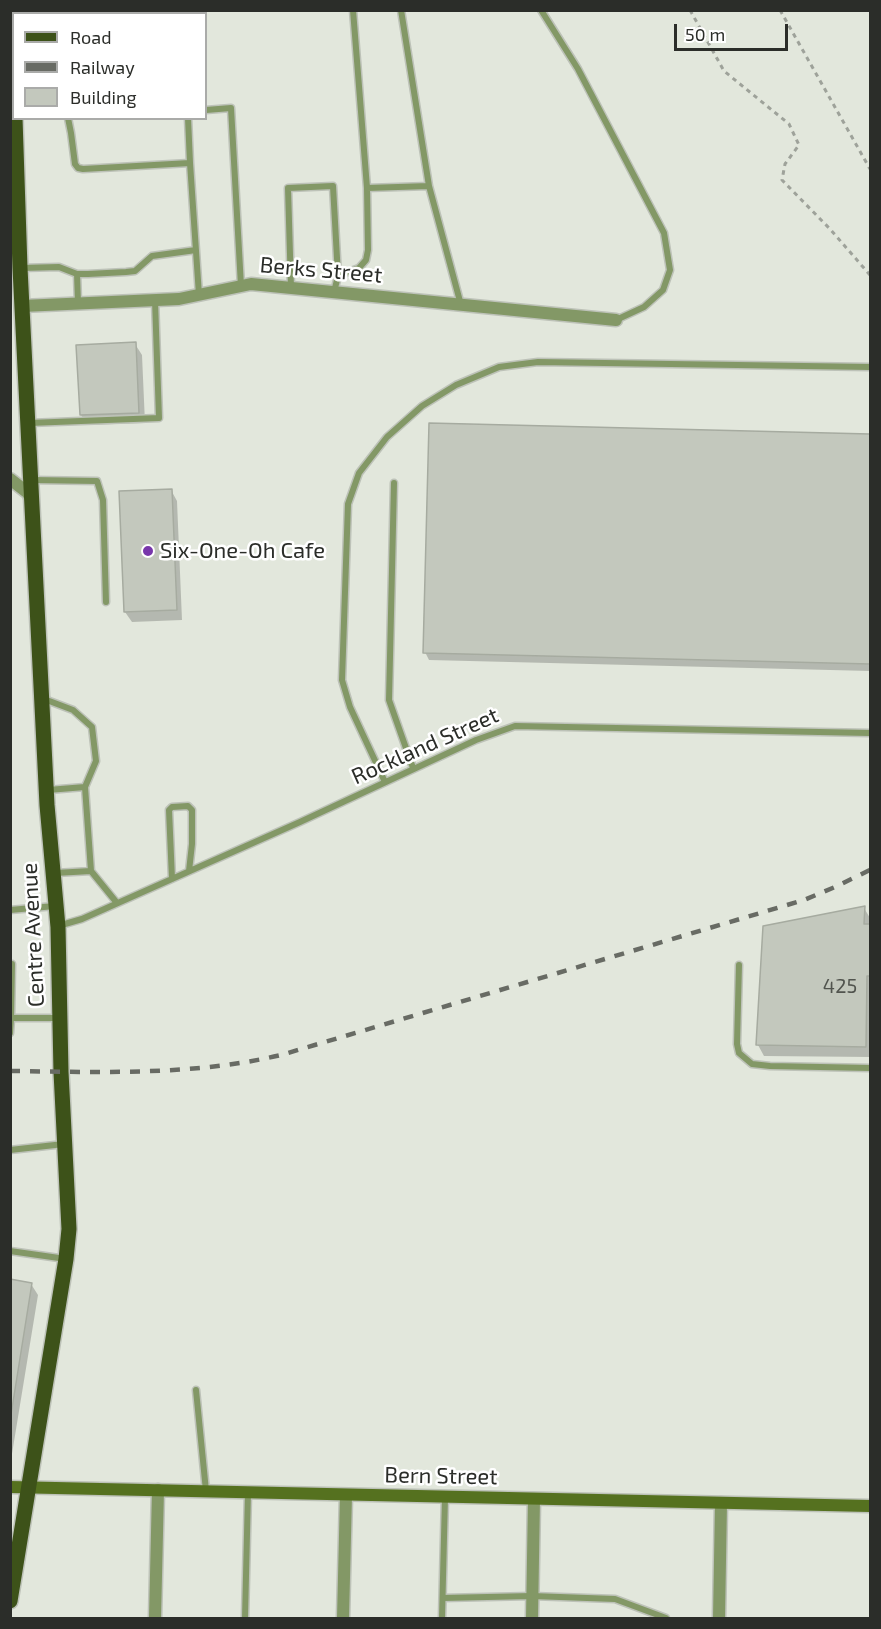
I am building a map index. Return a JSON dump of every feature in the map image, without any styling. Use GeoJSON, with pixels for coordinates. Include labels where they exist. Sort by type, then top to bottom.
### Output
{"type":"FeatureCollection","features":[{"type":"Feature","properties":{"kind":"main road"},"geometry":{"type":"LineString","coordinates":[[12,10],[12,23]]}},
{"type":"Feature","properties":{"kind":"main road","name":"Centre Avenue"},"geometry":{"type":"LineString","coordinates":[[10,1601],[69,1229],[64,1144],[58,927],[46,790],[29,423],[16,307],[20,268],[15,120]]}},
{"type":"Feature","properties":{"kind":"street","name":"Berks Street"},"geometry":{"type":"LineString","coordinates":[[16,307],[179,299],[251,284],[616,320]]}},
{"type":"Feature","properties":{"kind":"street"},"geometry":{"type":"LineString","coordinates":[[10,478],[28,493],[32,503]]}},
{"type":"Feature","properties":{"kind":"street","name":"Bern Street"},"geometry":{"type":"LineString","coordinates":[[10,1487],[870,1506]]}},
{"type":"Feature","properties":{"kind":"street"},"geometry":{"type":"LineString","coordinates":[[155,1618],[158,1490]]}},
{"type":"Feature","properties":{"kind":"street"},"geometry":{"type":"LineString","coordinates":[[343,1618],[346,1495]]}},
{"type":"Feature","properties":{"kind":"street"},"geometry":{"type":"LineString","coordinates":[[531,1618],[534,1499]]}},
{"type":"Feature","properties":{"kind":"street"},"geometry":{"type":"LineString","coordinates":[[719,1618],[721,1503]]}},
{"type":"Feature","properties":{"kind":"lane"},"geometry":{"type":"LineString","coordinates":[[338,276],[359,268],[366,260],[368,250],[367,188],[353,10]]}},
{"type":"Feature","properties":{"kind":"lane"},"geometry":{"type":"LineString","coordinates":[[401,10],[429,186],[461,305]]}},
{"type":"Feature","properties":{"kind":"lane"},"geometry":{"type":"LineString","coordinates":[[541,10],[578,69],[664,233],[670,270],[663,290],[644,307],[616,320]]}},
{"type":"Feature","properties":{"kind":"lane"},"geometry":{"type":"LineString","coordinates":[[207,110],[231,108],[241,286]]}},
{"type":"Feature","properties":{"kind":"lane"},"geometry":{"type":"LineString","coordinates":[[68,120],[75,164],[78,168],[190,163]]}},
{"type":"Feature","properties":{"kind":"lane"},"geometry":{"type":"LineString","coordinates":[[188,120],[199,295]]}},
{"type":"Feature","properties":{"kind":"lane"},"geometry":{"type":"LineString","coordinates":[[291,288],[288,188],[333,186],[338,276],[334,292]]}},
{"type":"Feature","properties":{"kind":"lane"},"geometry":{"type":"LineString","coordinates":[[367,188],[429,186]]}},
{"type":"Feature","properties":{"kind":"lane"},"geometry":{"type":"LineString","coordinates":[[20,268],[59,267],[77,274],[135,271],[152,256],[196,250]]}},
{"type":"Feature","properties":{"kind":"lane"},"geometry":{"type":"LineString","coordinates":[[77,274],[78,304]]}},
{"type":"Feature","properties":{"kind":"lane"},"geometry":{"type":"LineString","coordinates":[[29,423],[159,418],[155,300]]}},
{"type":"Feature","properties":{"kind":"lane"},"geometry":{"type":"LineString","coordinates":[[385,782],[350,707],[342,680],[348,504],[359,474],[387,436],[422,406],[456,386],[499,367],[538,362],[870,367]]}},
{"type":"Feature","properties":{"kind":"lane"},"geometry":{"type":"LineString","coordinates":[[31,480],[97,481],[103,500],[105,602]]}},
{"type":"Feature","properties":{"kind":"lane"},"geometry":{"type":"LineString","coordinates":[[394,483],[389,700],[413,768]]}},
{"type":"Feature","properties":{"kind":"lane"},"geometry":{"type":"LineString","coordinates":[[42,698],[73,710],[92,727],[94,732],[96,761],[85,787],[91,871],[117,903]]}},
{"type":"Feature","properties":{"kind":"lane","name":"Rockland Street"},"geometry":{"type":"LineString","coordinates":[[58,927],[82,919],[189,872],[476,740],[515,726],[870,733]]}},
{"type":"Feature","properties":{"kind":"lane"},"geometry":{"type":"LineString","coordinates":[[46,790],[85,787]]}},
{"type":"Feature","properties":{"kind":"lane"},"geometry":{"type":"LineString","coordinates":[[172,879],[169,810],[172,807],[188,806],[192,810],[189,872]]}},
{"type":"Feature","properties":{"kind":"lane"},"geometry":{"type":"LineString","coordinates":[[53,873],[91,871]]}},
{"type":"Feature","properties":{"kind":"lane"},"geometry":{"type":"LineString","coordinates":[[10,910],[56,906]]}},
{"type":"Feature","properties":{"kind":"lane"},"geometry":{"type":"LineString","coordinates":[[10,1033],[12,964]]}},
{"type":"Feature","properties":{"kind":"lane"},"geometry":{"type":"LineString","coordinates":[[739,965],[737,1044],[740,1053],[752,1064],[870,1068]]}},
{"type":"Feature","properties":{"kind":"lane"},"geometry":{"type":"LineString","coordinates":[[11,1018],[60,1018]]}},
{"type":"Feature","properties":{"kind":"lane"},"geometry":{"type":"LineString","coordinates":[[10,1150],[64,1144]]}},
{"type":"Feature","properties":{"kind":"lane"},"geometry":{"type":"LineString","coordinates":[[10,1251],[66,1259]]}},
{"type":"Feature","properties":{"kind":"lane"},"geometry":{"type":"LineString","coordinates":[[196,1390],[206,1491]]}},
{"type":"Feature","properties":{"kind":"lane"},"geometry":{"type":"LineString","coordinates":[[244,1618],[248,1492]]}},
{"type":"Feature","properties":{"kind":"lane"},"geometry":{"type":"LineString","coordinates":[[442,1618],[445,1497]]}},
{"type":"Feature","properties":{"kind":"lane"},"geometry":{"type":"LineString","coordinates":[[443,1598],[532,1596],[615,1599],[666,1618]]}},
{"type":"Feature","properties":{"kind":"path"},"geometry":{"type":"LineString","coordinates":[[690,10],[724,71],[789,124],[799,145],[785,164],[782,180],[830,229],[870,275]]}},
{"type":"Feature","properties":{"kind":"path"},"geometry":{"type":"LineString","coordinates":[[780,10],[870,169]]}},
{"type":"Feature","properties":{"kind":"building"},"geometry":{"type":"Polygon","coordinates":[[[136,342],[139,413],[80,415],[76,345],[136,342]]]}},
{"type":"Feature","properties":{"kind":"building"},"geometry":{"type":"Polygon","coordinates":[[[429,423],[870,434],[870,664],[423,653],[429,423]]]}},
{"type":"Feature","properties":{"kind":"building","name":"Six-One-Oh Cafe"},"geometry":{"type":"Polygon","coordinates":[[[172,489],[177,610],[124,612],[119,491],[172,489]]]}},
{"type":"Feature","properties":{"kind":"building"},"geometry":{"type":"Polygon","coordinates":[[[865,906],[864,924],[870,924],[866,1047],[756,1045],[763,926],[865,906]]]}},
{"type":"Feature","properties":{"kind":"building"},"geometry":{"type":"Polygon","coordinates":[[[10,1279],[32,1283],[10,1421],[10,1279]]]}},
{"type":"Feature","properties":{"kind":"railway"},"geometry":{"type":"LineString","coordinates":[[10,1071],[180,1070],[248,1062],[281,1055],[804,900],[870,870]]}},
{"type":"Feature","properties":{"kind":"place","name":"Six-One-Oh Cafe"},"geometry":{"type":"Point","coordinates":[148,551]}}]}
